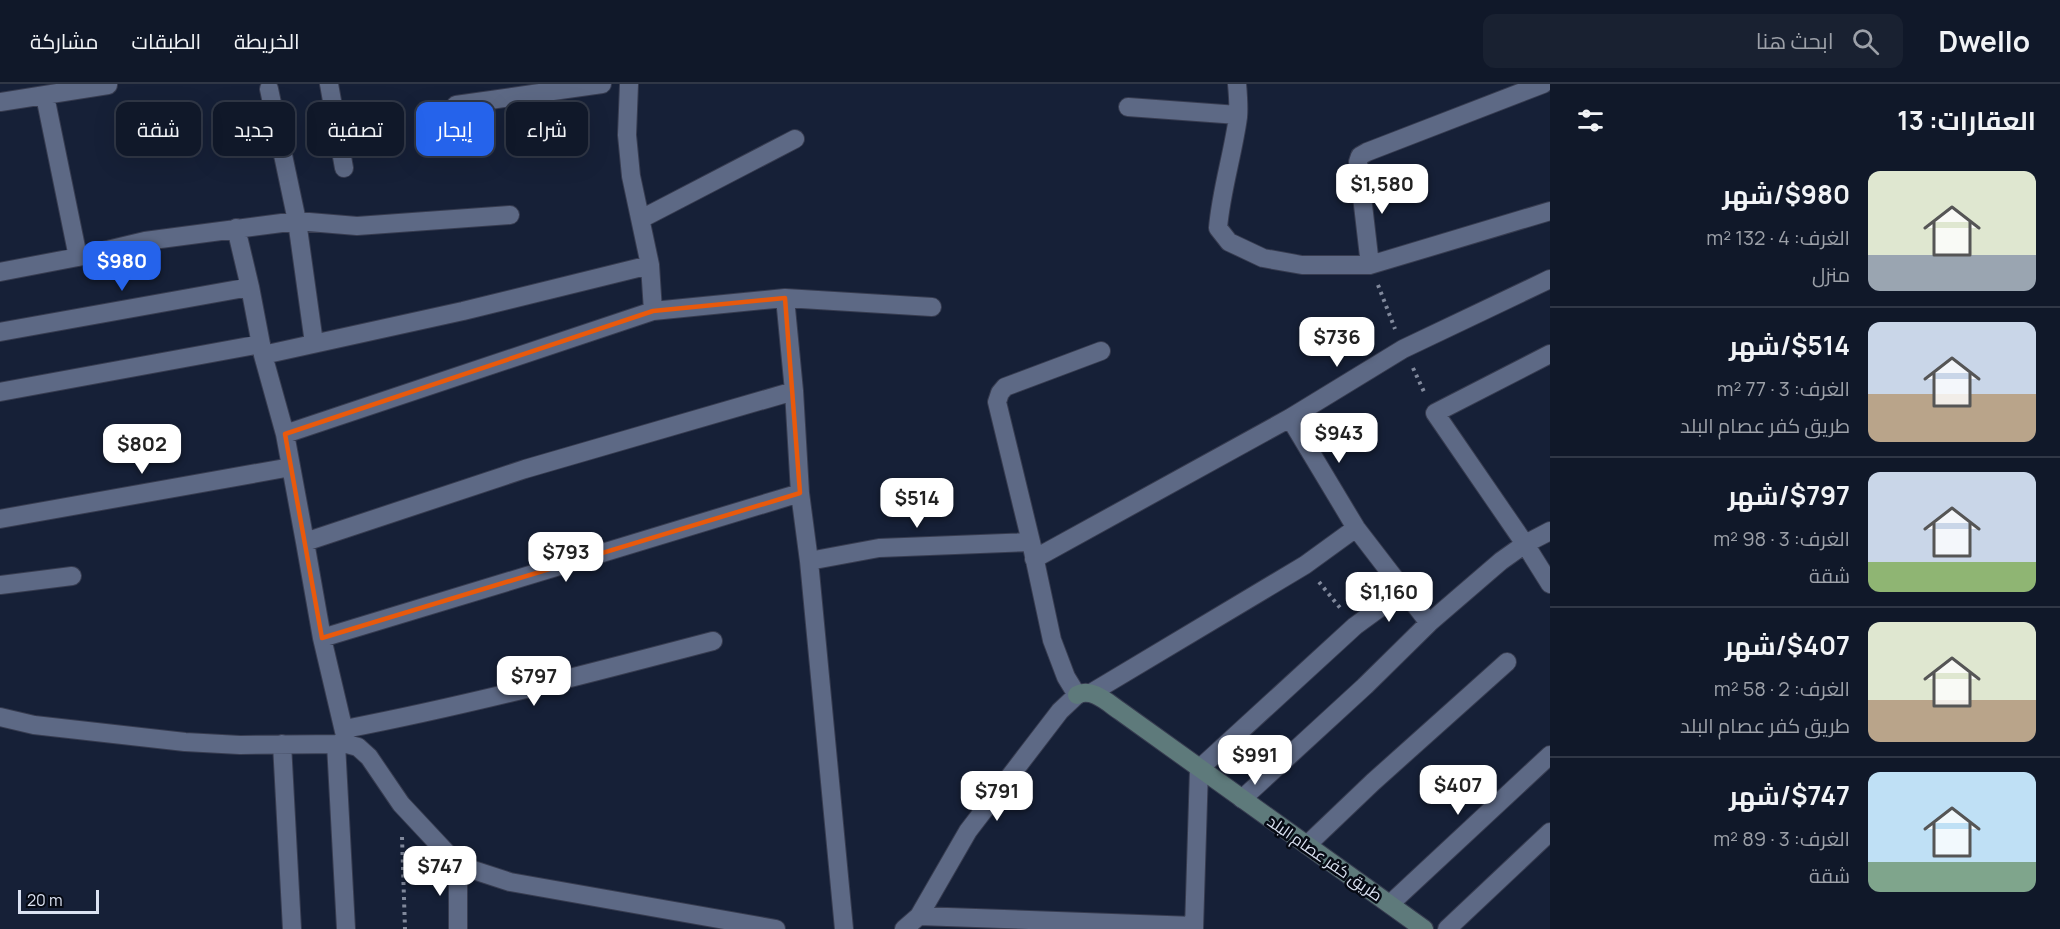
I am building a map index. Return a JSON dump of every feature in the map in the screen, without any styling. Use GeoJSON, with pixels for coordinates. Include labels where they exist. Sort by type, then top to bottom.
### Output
{"type":"FeatureCollection","features":[{"type":"Feature","properties":{"kind":"street"},"geometry":{"type":"LineString","coordinates":[[329,84],[344,168]]}},
{"type":"Feature","properties":{"kind":"street"},"geometry":{"type":"LineString","coordinates":[[477,102],[602,84]]}},
{"type":"Feature","properties":{"kind":"street"},"geometry":{"type":"LineString","coordinates":[[629,84],[627,135],[631,177],[650,265],[653,311]]}},
{"type":"Feature","properties":{"kind":"street"},"geometry":{"type":"LineString","coordinates":[[1237,84],[1238,115],[1227,181],[1220,205],[1218,228],[1229,242],[1263,258],[1302,265],[1370,265],[1550,212]]}},
{"type":"Feature","properties":{"kind":"street"},"geometry":{"type":"LineString","coordinates":[[1370,265],[1358,162],[1360,156],[1543,84]]}},
{"type":"Feature","properties":{"kind":"street"},"geometry":{"type":"LineString","coordinates":[[0,102],[108,85]]}},
{"type":"Feature","properties":{"kind":"street"},"geometry":{"type":"LineString","coordinates":[[269,89],[297,221],[314,343]]}},
{"type":"Feature","properties":{"kind":"street"},"geometry":{"type":"LineString","coordinates":[[45,96],[78,257]]}},
{"type":"Feature","properties":{"kind":"street"},"geometry":{"type":"LineString","coordinates":[[1128,107],[1238,115]]}},
{"type":"Feature","properties":{"kind":"street"},"geometry":{"type":"LineString","coordinates":[[641,219],[795,139]]}},
{"type":"Feature","properties":{"kind":"street"},"geometry":{"type":"LineString","coordinates":[[0,272],[145,241],[297,221],[357,225],[510,215]]}},
{"type":"Feature","properties":{"kind":"street"},"geometry":{"type":"LineString","coordinates":[[236,228],[262,350],[285,434],[342,739],[346,929]]}},
{"type":"Feature","properties":{"kind":"street"},"geometry":{"type":"LineString","coordinates":[[0,392],[314,343],[463,311],[650,265]]}},
{"type":"Feature","properties":{"kind":"street"},"geometry":{"type":"LineString","coordinates":[[809,561],[879,548],[1033,550],[1290,418],[1403,349],[1550,279]]}},
{"type":"Feature","properties":{"kind":"street"},"geometry":{"type":"LineString","coordinates":[[0,332],[250,287]]}},
{"type":"Feature","properties":{"kind":"street"},"geometry":{"type":"LineString","coordinates":[[785,298],[794,391],[800,493],[809,561],[844,929]]}},
{"type":"Feature","properties":{"kind":"street"},"geometry":{"type":"LineString","coordinates":[[285,434],[653,311],[785,298],[932,307]]}},
{"type":"Feature","properties":{"kind":"street"},"geometry":{"type":"LineString","coordinates":[[1084,694],[1066,677],[1052,640],[997,402],[1005,387],[1101,351]]}},
{"type":"Feature","properties":{"kind":"street"},"geometry":{"type":"LineString","coordinates":[[1550,354],[1435,413],[1550,584]]}},
{"type":"Feature","properties":{"kind":"street"},"geometry":{"type":"LineString","coordinates":[[305,542],[525,469],[794,391]]}},
{"type":"Feature","properties":{"kind":"street"},"geometry":{"type":"LineString","coordinates":[[1290,418],[1356,528],[1429,623]]}},
{"type":"Feature","properties":{"kind":"street"},"geometry":{"type":"LineString","coordinates":[[0,519],[291,467]]}},
{"type":"Feature","properties":{"kind":"street"},"geometry":{"type":"LineString","coordinates":[[322,638],[800,493]]}},
{"type":"Feature","properties":{"kind":"street"},"geometry":{"type":"LineString","coordinates":[[904,929],[919,916],[968,831],[1060,711],[1084,694],[1305,565],[1356,528]]}},
{"type":"Feature","properties":{"kind":"street"},"geometry":{"type":"LineString","coordinates":[[1242,799],[1365,686],[1429,623],[1501,561],[1525,544],[1550,531]]}},
{"type":"Feature","properties":{"kind":"street"},"geometry":{"type":"LineString","coordinates":[[0,585],[72,576]]}},
{"type":"Feature","properties":{"kind":"street"},"geometry":{"type":"LineString","coordinates":[[919,916],[1194,927],[1199,769],[1354,626],[1403,591]]}},
{"type":"Feature","properties":{"kind":"street"},"geometry":{"type":"LineString","coordinates":[[0,717],[34,725],[185,742],[240,745],[342,739],[427,713],[544,686],[713,641]]}},
{"type":"Feature","properties":{"kind":"street"},"geometry":{"type":"LineString","coordinates":[[1307,845],[1373,782],[1507,662]]}},
{"type":"Feature","properties":{"kind":"street","name":"طريق كفر عصام البلد"},"geometry":{"type":"LineString","coordinates":[[1084,694],[1120,711],[1424,929]]}},
{"type":"Feature","properties":{"kind":"street"},"geometry":{"type":"LineString","coordinates":[[342,739],[358,747],[369,757],[401,804],[458,865],[510,882],[776,929]]}},
{"type":"Feature","properties":{"kind":"street"},"geometry":{"type":"LineString","coordinates":[[282,744],[292,929]]}},
{"type":"Feature","properties":{"kind":"street"},"geometry":{"type":"LineString","coordinates":[[1390,904],[1550,755]]}},
{"type":"Feature","properties":{"kind":"street"},"geometry":{"type":"LineString","coordinates":[[1447,929],[1550,832]]}},
{"type":"Feature","properties":{"kind":"street"},"geometry":{"type":"LineString","coordinates":[[458,865],[458,929]]}},
{"type":"Feature","properties":{"kind":"path"},"geometry":{"type":"LineString","coordinates":[[1370,265],[1403,349],[1435,413]]}},
{"type":"Feature","properties":{"kind":"path"},"geometry":{"type":"LineString","coordinates":[[1305,565],[1354,626]]}},
{"type":"Feature","properties":{"kind":"path"},"geometry":{"type":"LineString","coordinates":[[401,804],[405,929]]}},
{"type":"Feature","properties":{"kind":"highlighted area"},"geometry":{"type":"Polygon","coordinates":[[[785,298],[800,493],[322,638],[285,434],[653,311],[785,298]]]}}]}
